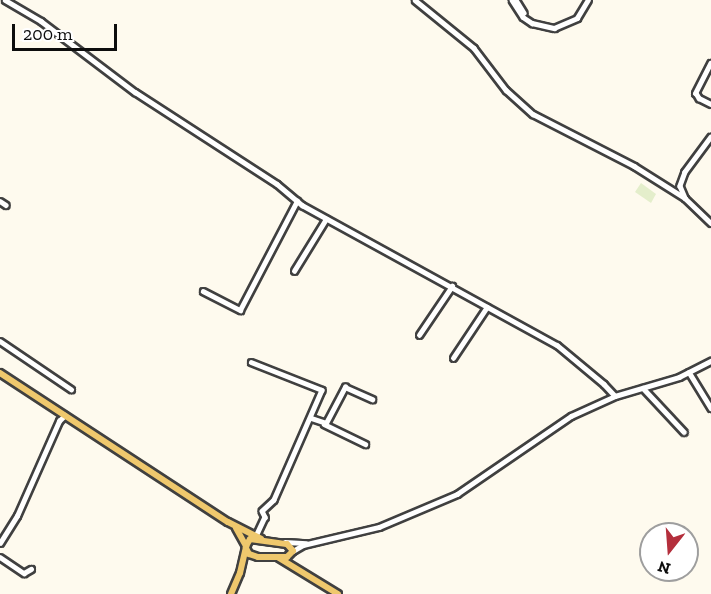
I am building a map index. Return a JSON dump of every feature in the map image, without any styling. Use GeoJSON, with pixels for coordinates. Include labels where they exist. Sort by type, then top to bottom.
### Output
{"type":"FeatureCollection","features":[{"type":"Feature","properties":{"kind":"main road"},"geometry":{"type":"LineString","coordinates":[[0,372],[228,522],[240,532],[251,556],[286,557],[292,552]]}},
{"type":"Feature","properties":{"kind":"main road"},"geometry":{"type":"LineString","coordinates":[[228,522],[259,537],[290,545],[295,563],[305,572]]}},
{"type":"Feature","properties":{"kind":"main road"},"geometry":{"type":"LineString","coordinates":[[231,594],[240,573],[246,547],[252,538],[259,537]]}},
{"type":"Feature","properties":{"kind":"main road"},"geometry":{"type":"LineString","coordinates":[[276,556],[338,594]]}},
{"type":"Feature","properties":{"kind":"main road"},"geometry":{"type":"LineString","coordinates":[[240,573],[258,557]]}},
{"type":"Feature","properties":{"kind":"street"},"geometry":{"type":"LineString","coordinates":[[5,0],[41,21],[135,92],[277,184],[297,201],[557,345],[615,396]]}},
{"type":"Feature","properties":{"kind":"street"},"geometry":{"type":"LineString","coordinates":[[415,0],[474,48],[506,90],[533,114],[674,190],[710,221]]}},
{"type":"Feature","properties":{"kind":"street"},"geometry":{"type":"LineString","coordinates":[[514,0],[523,17],[532,23],[554,28],[576,18],[586,0]]}},
{"type":"Feature","properties":{"kind":"street"},"geometry":{"type":"LineString","coordinates":[[711,63],[696,95],[711,104]]}},
{"type":"Feature","properties":{"kind":"street"},"geometry":{"type":"LineString","coordinates":[[674,190],[711,137]]}},
{"type":"Feature","properties":{"kind":"street"},"geometry":{"type":"LineString","coordinates":[[681,179],[681,190],[686,198]]}},
{"type":"Feature","properties":{"kind":"street"},"geometry":{"type":"LineString","coordinates":[[0,201],[6,205]]}},
{"type":"Feature","properties":{"kind":"street"},"geometry":{"type":"LineString","coordinates":[[203,291],[240,310],[297,201]]}},
{"type":"Feature","properties":{"kind":"street"},"geometry":{"type":"LineString","coordinates":[[294,271],[326,219]]}},
{"type":"Feature","properties":{"kind":"street"},"geometry":{"type":"LineString","coordinates":[[419,335],[452,286]]}},
{"type":"Feature","properties":{"kind":"street"},"geometry":{"type":"LineString","coordinates":[[453,358],[487,307]]}},
{"type":"Feature","properties":{"kind":"street"},"geometry":{"type":"LineString","coordinates":[[0,341],[71,389]]}},
{"type":"Feature","properties":{"kind":"street"},"geometry":{"type":"LineString","coordinates":[[292,552],[298,547],[379,527],[457,494],[571,416],[615,396],[689,372],[711,361]]}},
{"type":"Feature","properties":{"kind":"street"},"geometry":{"type":"LineString","coordinates":[[251,362],[321,390],[311,418],[274,500],[262,511],[265,517],[259,537]]}},
{"type":"Feature","properties":{"kind":"street"},"geometry":{"type":"LineString","coordinates":[[689,372],[711,408]]}},
{"type":"Feature","properties":{"kind":"street"},"geometry":{"type":"LineString","coordinates":[[324,424],[345,387],[372,399]]}},
{"type":"Feature","properties":{"kind":"street"},"geometry":{"type":"LineString","coordinates":[[643,388],[684,432]]}},
{"type":"Feature","properties":{"kind":"street"},"geometry":{"type":"LineString","coordinates":[[0,543],[17,516],[59,421],[65,415]]}},
{"type":"Feature","properties":{"kind":"street"},"geometry":{"type":"LineString","coordinates":[[311,418],[365,444]]}},
{"type":"Feature","properties":{"kind":"street"},"geometry":{"type":"LineString","coordinates":[[281,543],[312,543]]}},
{"type":"Feature","properties":{"kind":"street"},"geometry":{"type":"LineString","coordinates":[[0,557],[26,574],[31,569]]}},
{"type":"Feature","properties":{"kind":"green space"},"geometry":{"type":"Polygon","coordinates":[[[641,183],[656,194],[651,203],[635,192],[641,183]]]}}]}
